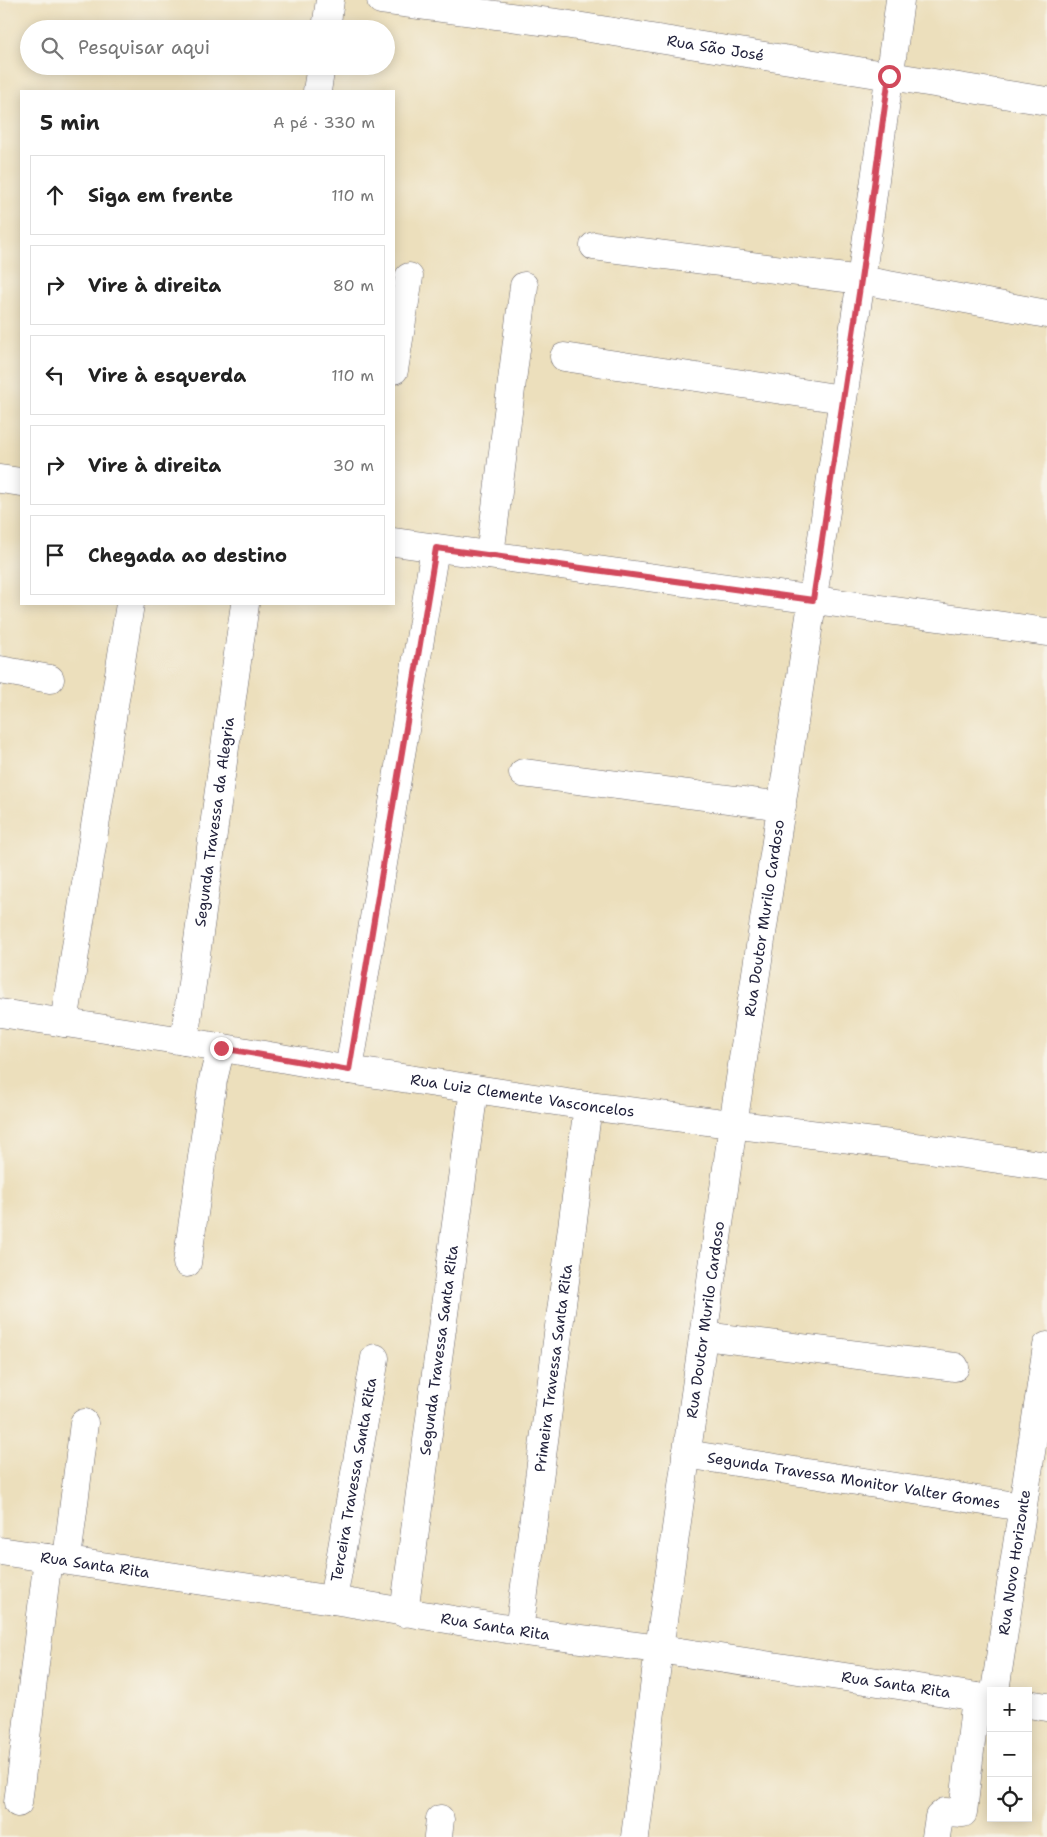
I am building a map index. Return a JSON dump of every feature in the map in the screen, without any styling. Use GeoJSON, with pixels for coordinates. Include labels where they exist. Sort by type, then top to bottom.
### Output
{"type":"FeatureCollection","features":[{"type":"Feature","properties":{"kind":"street"},"geometry":{"type":"LineString","coordinates":[[327,20],[330,0]]}},
{"type":"Feature","properties":{"kind":"street","name":"Rua São José"},"geometry":{"type":"LineString","coordinates":[[381,0],[566,12],[889,76],[1047,101]]}},
{"type":"Feature","properties":{"kind":"street","name":"Rua Doutor Murilo Cardoso"},"geometry":{"type":"LineString","coordinates":[[635,1837],[659,1649],[733,1125],[861,280],[900,0]]}},
{"type":"Feature","properties":{"kind":"street"},"geometry":{"type":"LineString","coordinates":[[317,90],[320,75]]}},
{"type":"Feature","properties":{"kind":"street"},"geometry":{"type":"LineString","coordinates":[[594,246],[861,280],[1047,314]]}},
{"type":"Feature","properties":{"kind":"street"},"geometry":{"type":"LineString","coordinates":[[395,364],[409,277]]}},
{"type":"Feature","properties":{"kind":"street"},"geometry":{"type":"LineString","coordinates":[[490,555],[524,286]]}},
{"type":"Feature","properties":{"kind":"street"},"geometry":{"type":"LineString","coordinates":[[564,357],[842,399]]}},
{"type":"Feature","properties":{"kind":"street"},"geometry":{"type":"LineString","coordinates":[[0,479],[20,482]]}},
{"type":"Feature","properties":{"kind":"street"},"geometry":{"type":"LineString","coordinates":[[395,542],[1047,632]]}},
{"type":"Feature","properties":{"kind":"street"},"geometry":{"type":"LineString","coordinates":[[349,1070],[436,548]]}},
{"type":"Feature","properties":{"kind":"street"},"geometry":{"type":"LineString","coordinates":[[64,1023],[130,605]]}},
{"type":"Feature","properties":{"kind":"street","name":"Segunda Travessa da Alegria"},"geometry":{"type":"LineString","coordinates":[[184,1041],[246,605]]}},
{"type":"Feature","properties":{"kind":"street"},"geometry":{"type":"LineString","coordinates":[[0,670],[50,679]]}},
{"type":"Feature","properties":{"kind":"street"},"geometry":{"type":"LineString","coordinates":[[523,773],[782,806]]}},
{"type":"Feature","properties":{"kind":"street","name":"Rua Luiz Clemente Vasconcelos"},"geometry":{"type":"LineString","coordinates":[[0,1013],[184,1041],[349,1070],[588,1106],[930,1149],[1047,1166]]}},
{"type":"Feature","properties":{"kind":"street"},"geometry":{"type":"LineString","coordinates":[[187,1263],[213,1080],[221,1048]]}},
{"type":"Feature","properties":{"kind":"street","name":"Segunda Travessa Santa Rita"},"geometry":{"type":"LineString","coordinates":[[404,1613],[474,1089]]}},
{"type":"Feature","properties":{"kind":"street","name":"Primeira Travessa Santa Rita"},"geometry":{"type":"LineString","coordinates":[[519,1631],[588,1106]]}},
{"type":"Feature","properties":{"kind":"street"},"geometry":{"type":"LineString","coordinates":[[704,1336],[955,1367]]}},
{"type":"Feature","properties":{"kind":"street","name":"Rua Novo Horizonte"},"geometry":{"type":"LineString","coordinates":[[988,1687],[1022,1507],[1047,1346]]}},
{"type":"Feature","properties":{"kind":"street","name":"Terceira Travessa Santa Rita"},"geometry":{"type":"LineString","coordinates":[[333,1600],[374,1358]]}},
{"type":"Feature","properties":{"kind":"street"},"geometry":{"type":"LineString","coordinates":[[18,1804],[58,1559],[84,1423]]}},
{"type":"Feature","properties":{"kind":"street","name":"Segunda Travessa Monitor Valter Gomes"},"geometry":{"type":"LineString","coordinates":[[686,1454],[1022,1507]]}},
{"type":"Feature","properties":{"kind":"street","name":"Rua Santa Rita"},"geometry":{"type":"LineString","coordinates":[[0,1551],[333,1600],[519,1631],[987,1695]]}},
{"type":"Feature","properties":{"kind":"street","name":"Rua Novo Horizonte"},"geometry":{"type":"LineString","coordinates":[[936,1837],[938,1817],[945,1812],[963,1813],[987,1695]]}},
{"type":"Feature","properties":{"kind":"street"},"geometry":{"type":"LineString","coordinates":[[1032,1705],[1047,1707]]}},
{"type":"Feature","properties":{"kind":"route"},"geometry":{"type":"LineString","coordinates":[[221,1048],[349,1070],[436,548],[813,600],[861,280],[889,76]]}}]}
